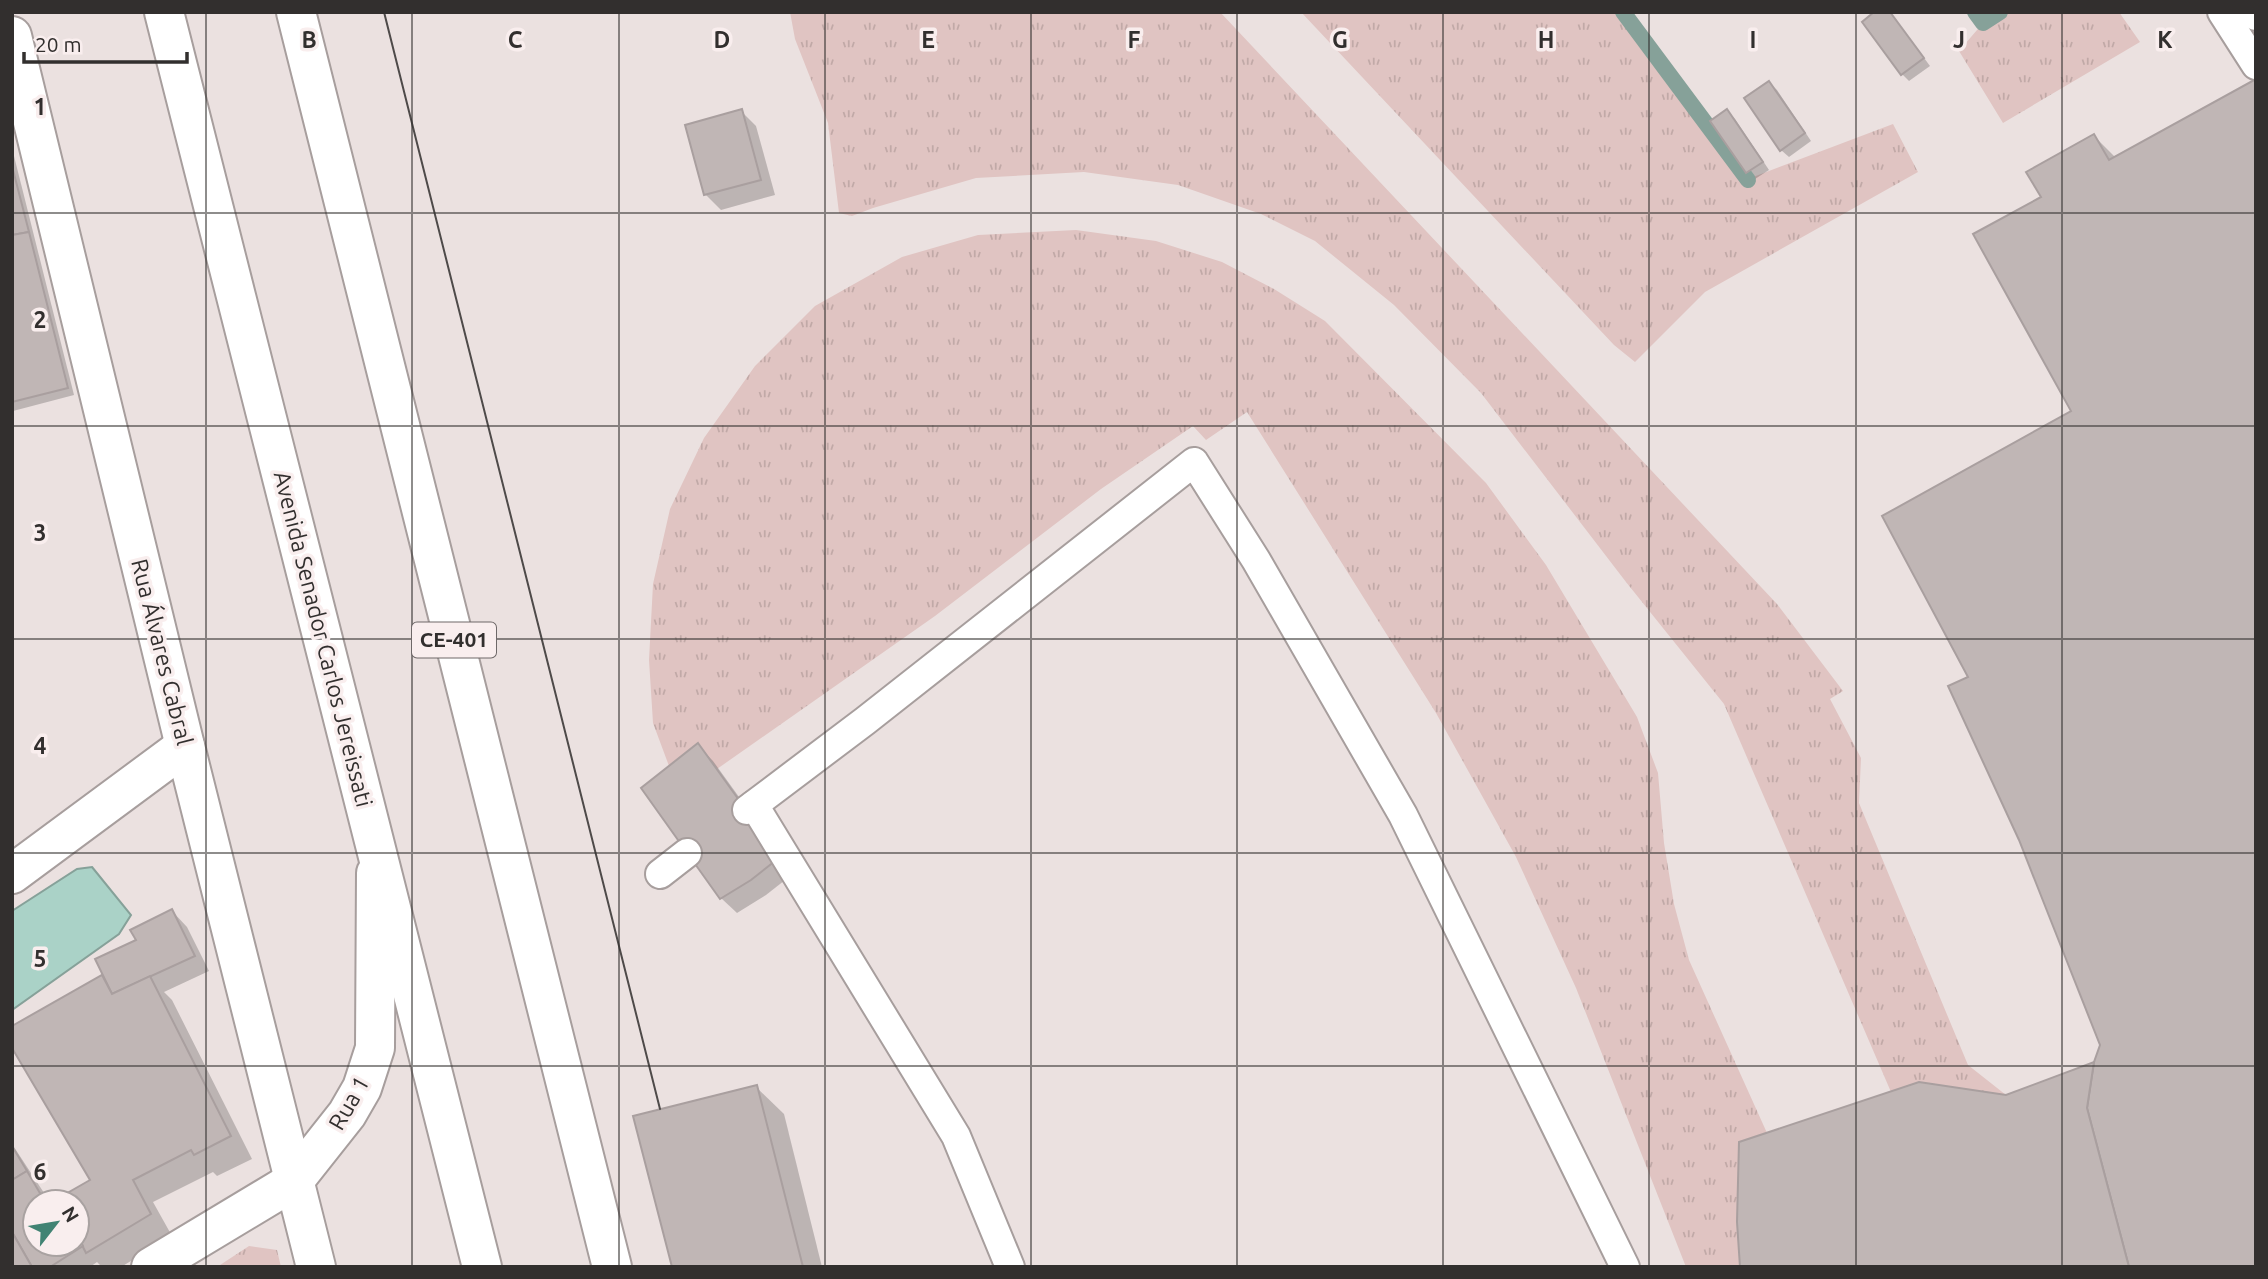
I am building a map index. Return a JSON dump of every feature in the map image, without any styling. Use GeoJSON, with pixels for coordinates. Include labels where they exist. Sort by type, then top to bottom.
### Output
{"type":"FeatureCollection","features":[{"type":"Feature","properties":{"kind":"main road","name":"Avenida Senador Carlos Jereissati"},"geometry":{"type":"LineString","coordinates":[[164,12],[482,1267]]}},
{"type":"Feature","properties":{"kind":"main road","name":"CE-401"},"geometry":{"type":"LineString","coordinates":[[296,12],[612,1267]]}},
{"type":"Feature","properties":{"kind":"main road","name":"Rua Álvares Cabral"},"geometry":{"type":"LineString","coordinates":[[12,36],[185,746],[316,1267]]}},
{"type":"Feature","properties":{"kind":"main road"},"geometry":{"type":"LineString","coordinates":[[12,874],[185,746]]}},
{"type":"Feature","properties":{"kind":"main road","name":"Rua 1"},"geometry":{"type":"LineString","coordinates":[[151,1267],[294,1181],[347,1114],[362,1088],[375,1048],[376,846]]}},
{"type":"Feature","properties":{"kind":"lane"},"geometry":{"type":"LineString","coordinates":[[2222,12],[2256,65]]}},
{"type":"Feature","properties":{"kind":"lane"},"geometry":{"type":"LineString","coordinates":[[1010,1267],[956,1136],[751,808],[1194,462],[1256,560],[1403,815],[1625,1267]]}},
{"type":"Feature","properties":{"kind":"lane"},"geometry":{"type":"LineString","coordinates":[[660,874],[687,853]]}},
{"type":"Feature","properties":{"kind":"green space"},"geometry":{"type":"Polygon","coordinates":[[[790,12],[1220,12],[1777,604],[1843,691],[1830,699],[1861,758],[1859,803],[1968,1065],[2006,1095],[1891,1092],[1724,704],[1626,582],[1481,393],[1394,305],[1315,241],[1261,214],[1178,185],[1084,172],[976,178],[852,216],[839,213],[828,123],[795,39],[790,12]]]}},
{"type":"Feature","properties":{"kind":"green space"},"geometry":{"type":"Polygon","coordinates":[[[1301,12],[1623,12],[1748,179],[1893,124],[1918,172],[1705,292],[1635,362],[1614,345],[1301,12]]]}},
{"type":"Feature","properties":{"kind":"green space"},"geometry":{"type":"Polygon","coordinates":[[[1974,12],[2119,12],[2140,42],[2003,123],[1959,51],[1983,23],[1974,12]]]}},
{"type":"Feature","properties":{"kind":"green space"},"geometry":{"type":"Polygon","coordinates":[[[1076,230],[1156,241],[1222,262],[1274,289],[1325,321],[1486,483],[1546,565],[1637,717],[1658,773],[1664,843],[1674,904],[1689,960],[1767,1133],[1739,1142],[1737,1222],[1740,1267],[1686,1267],[1576,988],[1516,857],[1436,713],[1247,412],[1206,440],[1193,426],[1101,489],[935,616],[717,769],[698,744],[669,766],[653,723],[649,660],[653,584],[670,509],[704,438],[755,366],[815,306],[902,257],[978,235],[1076,230]]]}},
{"type":"Feature","properties":{"kind":"green space"},"geometry":{"type":"Polygon","coordinates":[[[249,1246],[277,1250],[281,1267],[217,1267],[249,1246]]]}},
{"type":"Feature","properties":{"kind":"shaded area"},"geometry":{"type":"Polygon","coordinates":[[[92,867],[131,915],[119,934],[12,1010],[12,911],[77,869],[92,867]]]}},
{"type":"Feature","properties":{"kind":"building"},"geometry":{"type":"Polygon","coordinates":[[[1874,12],[1890,12],[1924,58],[1901,75],[1862,22],[1874,12]]]}},
{"type":"Feature","properties":{"kind":"building"},"geometry":{"type":"Polygon","coordinates":[[[2256,79],[2256,1267],[2129,1267],[2087,1108],[2094,1062],[2100,1045],[2019,840],[1948,686],[1968,677],[1882,516],[2071,411],[1973,234],[2041,197],[2026,172],[2094,134],[2109,160],[2256,79]]]}},
{"type":"Feature","properties":{"kind":"building"},"geometry":{"type":"Polygon","coordinates":[[[1769,81],[1805,133],[1780,151],[1744,98],[1769,81]]]}},
{"type":"Feature","properties":{"kind":"building"},"geometry":{"type":"Polygon","coordinates":[[[742,109],[761,180],[704,195],[685,125],[742,109]]]}},
{"type":"Feature","properties":{"kind":"building"},"geometry":{"type":"Polygon","coordinates":[[[1727,109],[1763,162],[1746,173],[1710,121],[1727,109]]]}},
{"type":"Feature","properties":{"kind":"building"},"geometry":{"type":"Polygon","coordinates":[[[12,166],[29,232],[12,235],[12,166]]]}},
{"type":"Feature","properties":{"kind":"building"},"geometry":{"type":"Polygon","coordinates":[[[29,232],[68,388],[12,402],[12,235],[29,232]]]}},
{"type":"Feature","properties":{"kind":"building"},"geometry":{"type":"Polygon","coordinates":[[[698,743],[780,857],[751,880],[720,899],[641,788],[698,743]]]}},
{"type":"Feature","properties":{"kind":"building"},"geometry":{"type":"Polygon","coordinates":[[[172,909],[195,956],[112,994],[95,959],[136,940],[130,930],[172,909]]]}},
{"type":"Feature","properties":{"kind":"building"},"geometry":{"type":"Polygon","coordinates":[[[102,975],[112,994],[150,976],[231,1136],[194,1155],[191,1150],[133,1180],[151,1214],[91,1250],[91,1188],[76,1188],[90,1180],[12,1048],[12,1026],[102,975]]]}},
{"type":"Feature","properties":{"kind":"building"},"geometry":{"type":"Polygon","coordinates":[[[2094,1062],[2087,1108],[2129,1267],[1740,1267],[1737,1222],[1739,1142],[1919,1082],[2006,1095],[2094,1062]]]}},
{"type":"Feature","properties":{"kind":"building"},"geometry":{"type":"Polygon","coordinates":[[[757,1085],[803,1267],[672,1267],[633,1116],[757,1085]]]}},
{"type":"Feature","properties":{"kind":"building"},"geometry":{"type":"Polygon","coordinates":[[[12,1146],[27,1171],[12,1180],[12,1146]]]}},
{"type":"Feature","properties":{"kind":"building"},"geometry":{"type":"Polygon","coordinates":[[[27,1171],[37,1188],[21,1188],[21,1248],[12,1232],[12,1180],[27,1171]]]}},
{"type":"Feature","properties":{"kind":"building"},"geometry":{"type":"Polygon","coordinates":[[[12,1232],[21,1248],[21,1258],[27,1258],[32,1267],[12,1267],[12,1232]]]}},
{"type":"Feature","properties":{"kind":"building"},"geometry":{"type":"Polygon","coordinates":[[[27,1258],[64,1258],[50,1267],[32,1267],[27,1258]]]}},
{"type":"Feature","properties":{"kind":"waterway"},"geometry":{"type":"LineString","coordinates":[[1623,12],[1748,180]]}},
{"type":"Feature","properties":{"kind":"waterway"},"geometry":{"type":"LineString","coordinates":[[1975,12],[1983,23],[2000,12]]}},
{"type":"Feature","properties":{"kind":"tram line"},"geometry":{"type":"LineString","coordinates":[[384,12],[660,1109]]}}]}
